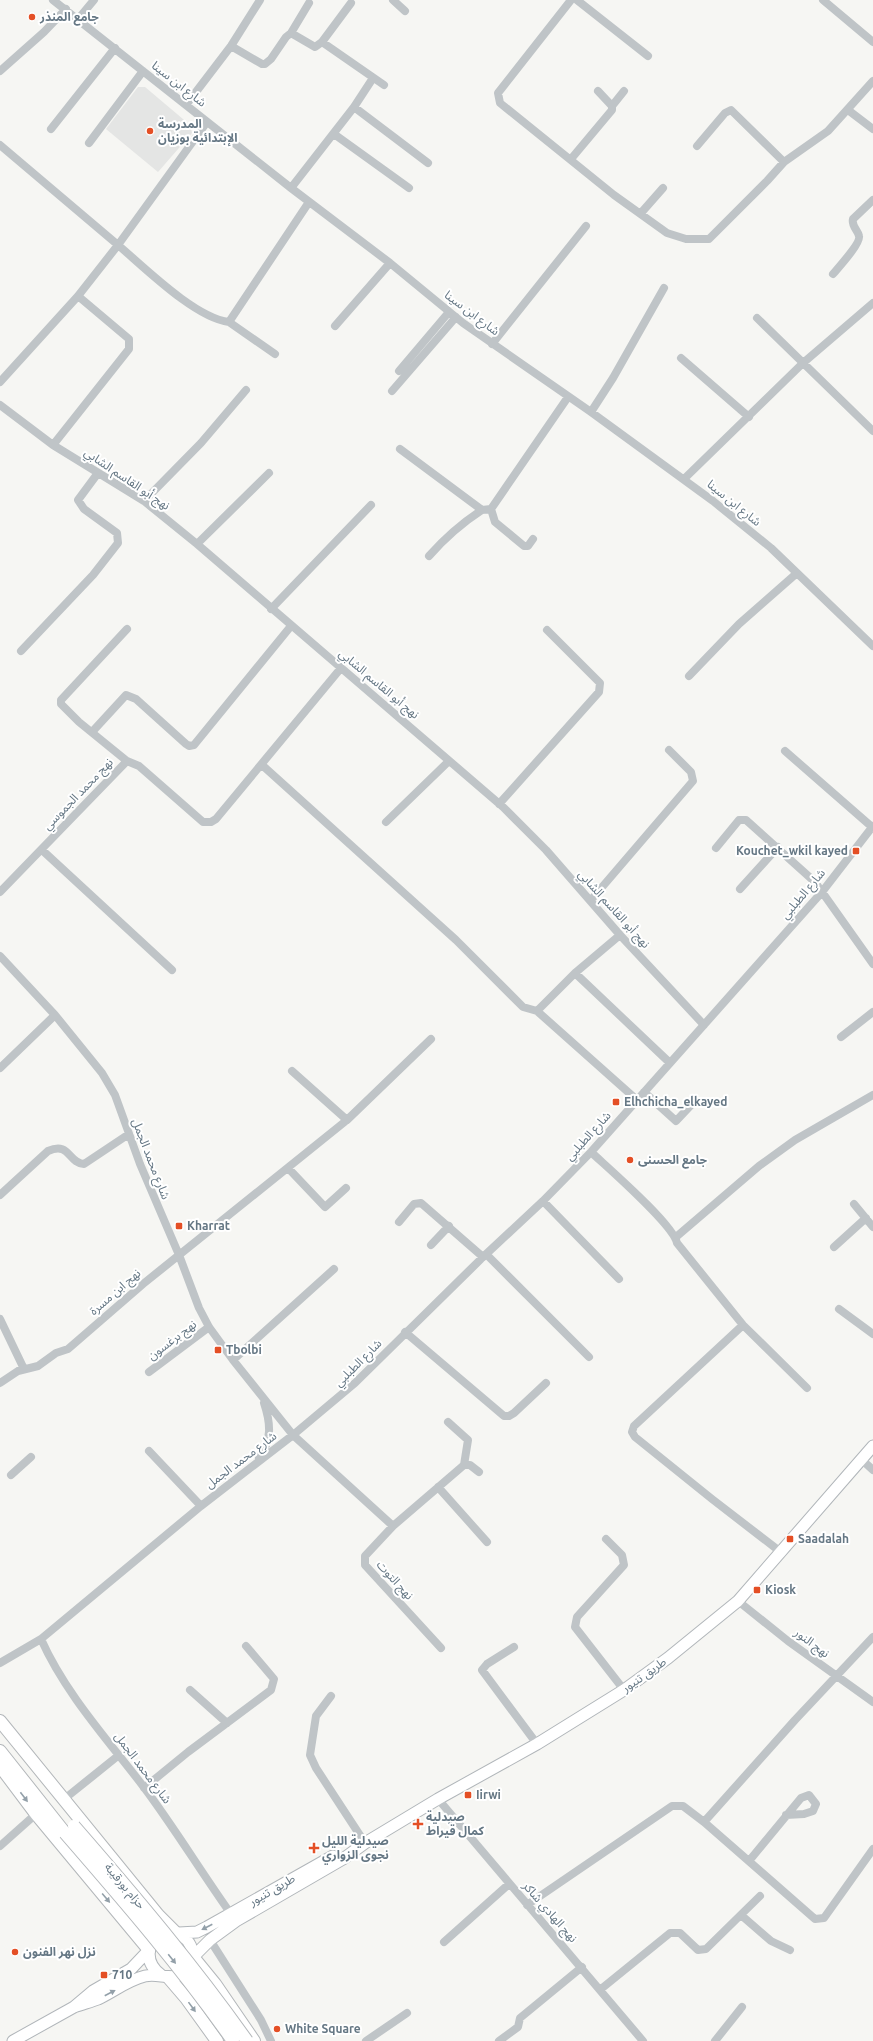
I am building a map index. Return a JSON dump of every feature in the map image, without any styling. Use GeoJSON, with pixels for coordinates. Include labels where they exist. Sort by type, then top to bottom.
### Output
{"type":"FeatureCollection","features":[{"type":"Feature","properties":{"kind":"highway"},"geometry":{"type":"LineString","coordinates":[[0,1721],[158,1915],[177,1933]]}},
{"type":"Feature","properties":{"kind":"highway","name":"حزام بورقيبة"},"geometry":{"type":"LineString","coordinates":[[0,1733],[70,1830],[127,1905],[200,1995],[233,2041]]}},
{"type":"Feature","properties":{"kind":"highway","name":"حزام بورقيبة"},"geometry":{"type":"LineString","coordinates":[[0,1751],[70,1830],[136,1898],[210,1988],[247,2041]]}},
{"type":"Feature","properties":{"kind":"highway"},"geometry":{"type":"LineString","coordinates":[[0,1766],[36,1814],[149,1950]]}},
{"type":"Feature","properties":{"kind":"highway"},"geometry":{"type":"LineString","coordinates":[[193,1957],[215,1984],[254,2041]]}},
{"type":"Feature","properties":{"kind":"highway"},"geometry":{"type":"LineString","coordinates":[[164,1976],[186,1998],[217,2041]]}},
{"type":"Feature","properties":{"kind":"main road","name":"طريق تنيور"},"geometry":{"type":"LineString","coordinates":[[193,1957],[210,1940],[236,1922],[343,1859],[365,1843],[438,1799],[537,1744],[624,1690],[668,1658],[738,1601],[873,1446]]}},
{"type":"Feature","properties":{"kind":"main road","name":"طريق تنيور"},"geometry":{"type":"LineString","coordinates":[[177,1933],[196,1932],[231,1914],[336,1854],[365,1843]]}},
{"type":"Feature","properties":{"kind":"main road"},"geometry":{"type":"LineString","coordinates":[[13,2041],[74,2007],[97,1999],[144,1976],[182,1974],[187,1970],[193,1957],[190,1943],[177,1933],[163,1933],[157,1937],[149,1950],[131,1969],[93,1991],[74,2007]]}},
{"type":"Feature","properties":{"kind":"main road"},"geometry":{"type":"LineString","coordinates":[[149,1950],[151,1965],[164,1976]]}},
{"type":"Feature","properties":{"kind":"street","name":"شارع ابن سينا"},"geometry":{"type":"LineString","coordinates":[[53,0],[78,18],[291,188],[390,263],[453,315],[684,479],[759,539],[797,573],[873,646]]}},
{"type":"Feature","properties":{"kind":"street"},"geometry":{"type":"LineString","coordinates":[[78,18],[94,0]]}},
{"type":"Feature","properties":{"kind":"street"},"geometry":{"type":"LineString","coordinates":[[186,105],[231,46],[260,0]]}},
{"type":"Feature","properties":{"kind":"street"},"geometry":{"type":"LineString","coordinates":[[393,0],[405,11]]}},
{"type":"Feature","properties":{"kind":"street"},"geometry":{"type":"LineString","coordinates":[[571,0],[498,93],[500,103],[614,195],[668,233],[686,240],[709,239],[784,162],[828,131],[873,81]]}},
{"type":"Feature","properties":{"kind":"street"},"geometry":{"type":"LineString","coordinates":[[577,0],[648,56]]}},
{"type":"Feature","properties":{"kind":"street"},"geometry":{"type":"LineString","coordinates":[[823,0],[873,42]]}},
{"type":"Feature","properties":{"kind":"street"},"geometry":{"type":"LineString","coordinates":[[231,46],[262,64],[265,64],[271,59],[286,37],[291,33],[309,3]]}},
{"type":"Feature","properties":{"kind":"street"},"geometry":{"type":"LineString","coordinates":[[291,33],[315,47],[322,42],[351,3]]}},
{"type":"Feature","properties":{"kind":"street"},"geometry":{"type":"LineString","coordinates":[[0,71],[44,32],[66,9]]}},
{"type":"Feature","properties":{"kind":"street"},"geometry":{"type":"LineString","coordinates":[[322,42],[384,85]]}},
{"type":"Feature","properties":{"kind":"street"},"geometry":{"type":"LineString","coordinates":[[51,129],[115,48]]}},
{"type":"Feature","properties":{"kind":"street"},"geometry":{"type":"LineString","coordinates":[[89,143],[143,71]]}},
{"type":"Feature","properties":{"kind":"street"},"geometry":{"type":"LineString","coordinates":[[291,188],[334,134],[373,78]]}},
{"type":"Feature","properties":{"kind":"street"},"geometry":{"type":"LineString","coordinates":[[598,91],[612,106]]}},
{"type":"Feature","properties":{"kind":"street"},"geometry":{"type":"LineString","coordinates":[[571,159],[612,110],[612,106],[624,91]]}},
{"type":"Feature","properties":{"kind":"street"},"geometry":{"type":"LineString","coordinates":[[354,107],[428,163]]}},
{"type":"Feature","properties":{"kind":"street"},"geometry":{"type":"LineString","coordinates":[[696,146],[725,113],[731,110],[784,162]]}},
{"type":"Feature","properties":{"kind":"street"},"geometry":{"type":"LineString","coordinates":[[848,110],[873,129]]}},
{"type":"Feature","properties":{"kind":"street"},"geometry":{"type":"LineString","coordinates":[[0,382],[78,296],[118,245],[207,122]]}},
{"type":"Feature","properties":{"kind":"street"},"geometry":{"type":"LineString","coordinates":[[334,134],[409,188]]}},
{"type":"Feature","properties":{"kind":"street"},"geometry":{"type":"LineString","coordinates":[[0,145],[176,294],[220,321],[229,322],[275,354]]}},
{"type":"Feature","properties":{"kind":"street"},"geometry":{"type":"LineString","coordinates":[[641,213],[663,188]]}},
{"type":"Feature","properties":{"kind":"street"},"geometry":{"type":"LineString","coordinates":[[833,274],[858,242],[859,235],[853,226],[853,219],[873,200]]}},
{"type":"Feature","properties":{"kind":"street"},"geometry":{"type":"LineString","coordinates":[[229,322],[309,202]]}},
{"type":"Feature","properties":{"kind":"street"},"geometry":{"type":"LineString","coordinates":[[492,344],[586,226]]}},
{"type":"Feature","properties":{"kind":"street"},"geometry":{"type":"LineString","coordinates":[[335,326],[390,263]]}},
{"type":"Feature","properties":{"kind":"street"},"geometry":{"type":"LineString","coordinates":[[591,412],[613,378],[664,288]]}},
{"type":"Feature","properties":{"kind":"street"},"geometry":{"type":"LineString","coordinates":[[52,444],[130,349],[129,339],[78,296]]}},
{"type":"Feature","properties":{"kind":"street"},"geometry":{"type":"LineString","coordinates":[[684,479],[803,363],[873,303]]}},
{"type":"Feature","properties":{"kind":"street"},"geometry":{"type":"LineString","coordinates":[[399,371],[453,315]]}},
{"type":"Feature","properties":{"kind":"street"},"geometry":{"type":"LineString","coordinates":[[392,392],[453,315]]}},
{"type":"Feature","properties":{"kind":"street"},"geometry":{"type":"LineString","coordinates":[[757,318],[873,431]]}},
{"type":"Feature","properties":{"kind":"street"},"geometry":{"type":"LineString","coordinates":[[681,358],[749,417]]}},
{"type":"Feature","properties":{"kind":"street"},"geometry":{"type":"LineString","coordinates":[[144,501],[201,443],[246,390]]}},
{"type":"Feature","properties":{"kind":"street"},"geometry":{"type":"LineString","coordinates":[[429,556],[446,538],[482,510],[491,509],[568,397]]}},
{"type":"Feature","properties":{"kind":"street","name":"نهج أبو القاسم الشابي"},"geometry":{"type":"LineString","coordinates":[[0,405],[52,444],[144,501],[197,544],[499,804],[546,850],[620,935],[704,1024]]}},
{"type":"Feature","properties":{"kind":"street"},"geometry":{"type":"LineString","coordinates":[[400,449],[482,510]]}},
{"type":"Feature","properties":{"kind":"street"},"geometry":{"type":"LineString","coordinates":[[21,651],[93,575],[118,543],[117,533],[84,509],[78,500],[98,473]]}},
{"type":"Feature","properties":{"kind":"street"},"geometry":{"type":"LineString","coordinates":[[197,544],[268,473]]}},
{"type":"Feature","properties":{"kind":"street"},"geometry":{"type":"LineString","coordinates":[[271,609],[371,505]]}},
{"type":"Feature","properties":{"kind":"street"},"geometry":{"type":"LineString","coordinates":[[491,509],[495,522],[524,546],[528,546],[533,539]]}},
{"type":"Feature","properties":{"kind":"street"},"geometry":{"type":"LineString","coordinates":[[690,676],[739,624],[797,573]]}},
{"type":"Feature","properties":{"kind":"street"},"geometry":{"type":"LineString","coordinates":[[92,732],[126,695],[136,699],[186,744],[189,746],[194,745],[291,626]]}},
{"type":"Feature","properties":{"kind":"street","name":"نهج محمد الجموسي"},"geometry":{"type":"LineString","coordinates":[[0,892],[127,761],[63,707],[61,700],[127,629]]}},
{"type":"Feature","properties":{"kind":"street"},"geometry":{"type":"LineString","coordinates":[[499,804],[599,692],[600,683],[547,630]]}},
{"type":"Feature","properties":{"kind":"street"},"geometry":{"type":"LineString","coordinates":[[127,761],[139,766],[203,822],[211,822],[216,819],[262,765],[341,668]]}},
{"type":"Feature","properties":{"kind":"street"},"geometry":{"type":"LineString","coordinates":[[591,900],[693,781],[692,772],[669,750]]}},
{"type":"Feature","properties":{"kind":"street"},"geometry":{"type":"LineString","coordinates":[[785,751],[872,827]]}},
{"type":"Feature","properties":{"kind":"street"},"geometry":{"type":"LineString","coordinates":[[386,822],[450,761]]}},
{"type":"Feature","properties":{"kind":"street"},"geometry":{"type":"LineString","coordinates":[[262,765],[456,940],[524,1007],[537,1011],[637,1100]]}},
{"type":"Feature","properties":{"kind":"street"},"geometry":{"type":"LineString","coordinates":[[716,848],[739,820],[746,820],[778,847],[815,882],[873,964]]}},
{"type":"Feature","properties":{"kind":"street","name":"شارع الطبلبي"},"geometry":{"type":"LineString","coordinates":[[293,1435],[350,1388],[405,1332],[543,1201],[591,1152],[822,892],[872,827]]}},
{"type":"Feature","properties":{"kind":"street"},"geometry":{"type":"LineString","coordinates":[[740,889],[778,847]]}},
{"type":"Feature","properties":{"kind":"street"},"geometry":{"type":"LineString","coordinates":[[42,850],[172,970]]}},
{"type":"Feature","properties":{"kind":"street"},"geometry":{"type":"LineString","coordinates":[[537,1011],[575,973],[620,935]]}},
{"type":"Feature","properties":{"kind":"street","name":"شارع محمد الجمل"},"geometry":{"type":"LineString","coordinates":[[0,956],[55,1015],[102,1073],[115,1095],[157,1206],[179,1255],[198,1308],[209,1327],[262,1399],[293,1435],[201,1506],[42,1638],[51,1660],[82,1707],[144,1788],[231,1914]]}},
{"type":"Feature","properties":{"kind":"street"},"geometry":{"type":"LineString","coordinates":[[575,973],[670,1063]]}},
{"type":"Feature","properties":{"kind":"street"},"geometry":{"type":"LineString","coordinates":[[841,1037],[873,1012]]}},
{"type":"Feature","properties":{"kind":"street"},"geometry":{"type":"LineString","coordinates":[[0,1068],[55,1015]]}},
{"type":"Feature","properties":{"kind":"street","name":"نهج ابن مسرة"},"geometry":{"type":"LineString","coordinates":[[0,1383],[11,1375],[38,1366],[56,1353],[67,1349],[179,1255],[347,1120],[431,1039]]}},
{"type":"Feature","properties":{"kind":"street"},"geometry":{"type":"LineString","coordinates":[[292,1071],[347,1120]]}},
{"type":"Feature","properties":{"kind":"street"},"geometry":{"type":"LineString","coordinates":[[644,1092],[676,1121],[693,1103]]}},
{"type":"Feature","properties":{"kind":"street"},"geometry":{"type":"LineString","coordinates":[[676,1237],[747,1175],[795,1140],[873,1095]]}},
{"type":"Feature","properties":{"kind":"street"},"geometry":{"type":"LineString","coordinates":[[0,1195],[48,1151],[55,1148],[63,1148],[80,1164],[84,1164],[129,1134]]}},
{"type":"Feature","properties":{"kind":"street"},"geometry":{"type":"LineString","coordinates":[[591,1152],[626,1184],[676,1237],[677,1243],[743,1325],[807,1388]]}},
{"type":"Feature","properties":{"kind":"street"},"geometry":{"type":"LineString","coordinates":[[288,1168],[325,1208],[346,1188]]}},
{"type":"Feature","properties":{"kind":"street"},"geometry":{"type":"LineString","coordinates":[[543,1201],[619,1279]]}},
{"type":"Feature","properties":{"kind":"street"},"geometry":{"type":"LineString","coordinates":[[399,1222],[414,1204],[421,1203],[485,1255],[590,1357]]}},
{"type":"Feature","properties":{"kind":"street"},"geometry":{"type":"LineString","coordinates":[[854,1204],[873,1227]]}},
{"type":"Feature","properties":{"kind":"street"},"geometry":{"type":"LineString","coordinates":[[834,1247],[866,1218]]}},
{"type":"Feature","properties":{"kind":"street"},"geometry":{"type":"LineString","coordinates":[[431,1245],[449,1226]]}},
{"type":"Feature","properties":{"kind":"street"},"geometry":{"type":"LineString","coordinates":[[233,1360],[334,1269]]}},
{"type":"Feature","properties":{"kind":"street"},"geometry":{"type":"LineString","coordinates":[[839,1310],[873,1334]]}},
{"type":"Feature","properties":{"kind":"street"},"geometry":{"type":"LineString","coordinates":[[0,1319],[26,1369]]}},
{"type":"Feature","properties":{"kind":"street"},"geometry":{"type":"LineString","coordinates":[[743,1325],[634,1426],[632,1432],[636,1437],[712,1499],[782,1552]]}},
{"type":"Feature","properties":{"kind":"street","name":"نهج برغسون"},"geometry":{"type":"LineString","coordinates":[[149,1372],[209,1327]]}},
{"type":"Feature","properties":{"kind":"street"},"geometry":{"type":"LineString","coordinates":[[405,1332],[504,1416],[509,1416],[514,1413],[546,1383]]}},
{"type":"Feature","properties":{"kind":"street"},"geometry":{"type":"LineString","coordinates":[[255,1464],[264,1452],[270,1436],[269,1420],[262,1399]]}},
{"type":"Feature","properties":{"kind":"street"},"geometry":{"type":"LineString","coordinates":[[448,1422],[468,1440],[464,1465],[470,1465],[479,1472]]}},
{"type":"Feature","properties":{"kind":"street"},"geometry":{"type":"LineString","coordinates":[[293,1435],[393,1526]]}},
{"type":"Feature","properties":{"kind":"street"},"geometry":{"type":"LineString","coordinates":[[149,1450],[201,1506]]}},
{"type":"Feature","properties":{"kind":"street"},"geometry":{"type":"LineString","coordinates":[[11,1474],[31,1457]]}},
{"type":"Feature","properties":{"kind":"street"},"geometry":{"type":"LineString","coordinates":[[862,1460],[873,1470]]}},
{"type":"Feature","properties":{"kind":"street","name":"نهج التوت"},"geometry":{"type":"LineString","coordinates":[[441,1648],[365,1565],[365,1556],[393,1526],[464,1465]]}},
{"type":"Feature","properties":{"kind":"street"},"geometry":{"type":"LineString","coordinates":[[438,1487],[487,1542]]}},
{"type":"Feature","properties":{"kind":"street"},"geometry":{"type":"LineString","coordinates":[[606,1539],[622,1555],[624,1565],[577,1617],[575,1627],[624,1690]]}},
{"type":"Feature","properties":{"kind":"street","name":"نهج النور"},"geometry":{"type":"LineString","coordinates":[[738,1601],[836,1676],[873,1702]]}},
{"type":"Feature","properties":{"kind":"street"},"geometry":{"type":"LineString","coordinates":[[704,1822],[873,1637]]}},
{"type":"Feature","properties":{"kind":"street"},"geometry":{"type":"LineString","coordinates":[[0,1663],[42,1638]]}},
{"type":"Feature","properties":{"kind":"street"},"geometry":{"type":"LineString","coordinates":[[144,1788],[271,1690],[274,1679],[246,1646]]}},
{"type":"Feature","properties":{"kind":"street"},"geometry":{"type":"LineString","coordinates":[[514,1646],[487,1664],[482,1670],[493,1688],[537,1744]]}},
{"type":"Feature","properties":{"kind":"street"},"geometry":{"type":"LineString","coordinates":[[190,1690],[227,1723]]}},
{"type":"Feature","properties":{"kind":"street"},"geometry":{"type":"LineString","coordinates":[[331,1696],[316,1716],[310,1754],[316,1768],[365,1843]]}},
{"type":"Feature","properties":{"kind":"street"},"geometry":{"type":"LineString","coordinates":[[68,1796],[118,1755]]}},
{"type":"Feature","properties":{"kind":"street","name":"نهج الهادي شاكر"},"geometry":{"type":"LineString","coordinates":[[438,1799],[527,1905],[601,1989],[643,2041]]}},
{"type":"Feature","properties":{"kind":"street"},"geometry":{"type":"LineString","coordinates":[[527,1905],[672,1806],[684,1806],[816,1919],[824,1918],[873,1849]]}},
{"type":"Feature","properties":{"kind":"street"},"geometry":{"type":"LineString","coordinates":[[0,1846],[36,1814]]}},
{"type":"Feature","properties":{"kind":"street"},"geometry":{"type":"LineString","coordinates":[[749,1861],[786,1815]]}},
{"type":"Feature","properties":{"kind":"street"},"geometry":{"type":"LineString","coordinates":[[444,1942],[509,1884]]}},
{"type":"Feature","properties":{"kind":"street"},"geometry":{"type":"LineString","coordinates":[[601,1989],[670,1932],[680,1933],[698,1950],[706,1949],[760,1896]]}},
{"type":"Feature","properties":{"kind":"street"},"geometry":{"type":"LineString","coordinates":[[741,1915],[771,1941],[790,1950]]}},
{"type":"Feature","properties":{"kind":"street"},"geometry":{"type":"LineString","coordinates":[[210,1940],[261,2020],[272,2041]]}},
{"type":"Feature","properties":{"kind":"street"},"geometry":{"type":"LineString","coordinates":[[499,2041],[518,2027],[520,2018],[582,1967]]}},
{"type":"Feature","properties":{"kind":"street"},"geometry":{"type":"LineString","coordinates":[[715,2041],[742,2007]]}},
{"type":"Feature","properties":{"kind":"street"},"geometry":{"type":"LineString","coordinates":[[368,2041],[407,2013]]}},
{"type":"Feature","properties":{"kind":"shaded area","name":"المدرسة الإبتدائية بوزيان"},"geometry":{"type":"Polygon","coordinates":[[[138,87],[145,87],[190,125],[192,133],[158,172],[106,129],[138,87]]]}},
{"type":"Feature","properties":{"kind":"place","name":"جامع المنذر"},"geometry":{"type":"Point","coordinates":[32,17]}},
{"type":"Feature","properties":{"kind":"place","name":"المدرسة الإبتدائية بوزيان"},"geometry":{"type":"Point","coordinates":[150,131]}},
{"type":"Feature","properties":{"kind":"place","name":"Kouchet_wkil kayed"},"geometry":{"type":"Point","coordinates":[856,851]}},
{"type":"Feature","properties":{"kind":"place","name":"Elhchicha_elkayed"},"geometry":{"type":"Point","coordinates":[616,1102]}},
{"type":"Feature","properties":{"kind":"place","name":"جامع الحسنى"},"geometry":{"type":"Point","coordinates":[630,1160]}},
{"type":"Feature","properties":{"kind":"place","name":"Kharrat"},"geometry":{"type":"Point","coordinates":[179,1226]}},
{"type":"Feature","properties":{"kind":"place","name":"Tbolbi"},"geometry":{"type":"Point","coordinates":[218,1350]}},
{"type":"Feature","properties":{"kind":"place","name":"Saadalah"},"geometry":{"type":"Point","coordinates":[790,1539]}},
{"type":"Feature","properties":{"kind":"place","name":"Kiosk"},"geometry":{"type":"Point","coordinates":[757,1590]}},
{"type":"Feature","properties":{"kind":"place","name":"Iirwi"},"geometry":{"type":"Point","coordinates":[468,1795]}},
{"type":"Feature","properties":{"kind":"place","name":"صيدلية كمال قيراط"},"geometry":{"type":"Point","coordinates":[418,1824]}},
{"type":"Feature","properties":{"kind":"place","name":"صيدلية الليل نجوى الزواري"},"geometry":{"type":"Point","coordinates":[314,1848]}},
{"type":"Feature","properties":{"kind":"place","name":"نزل نهر الفنون"},"geometry":{"type":"Point","coordinates":[15,1952]}},
{"type":"Feature","properties":{"kind":"place","name":"710"},"geometry":{"type":"Point","coordinates":[104,1975]}},
{"type":"Feature","properties":{"kind":"place","name":"White Square"},"geometry":{"type":"Point","coordinates":[277,2029]}}]}
